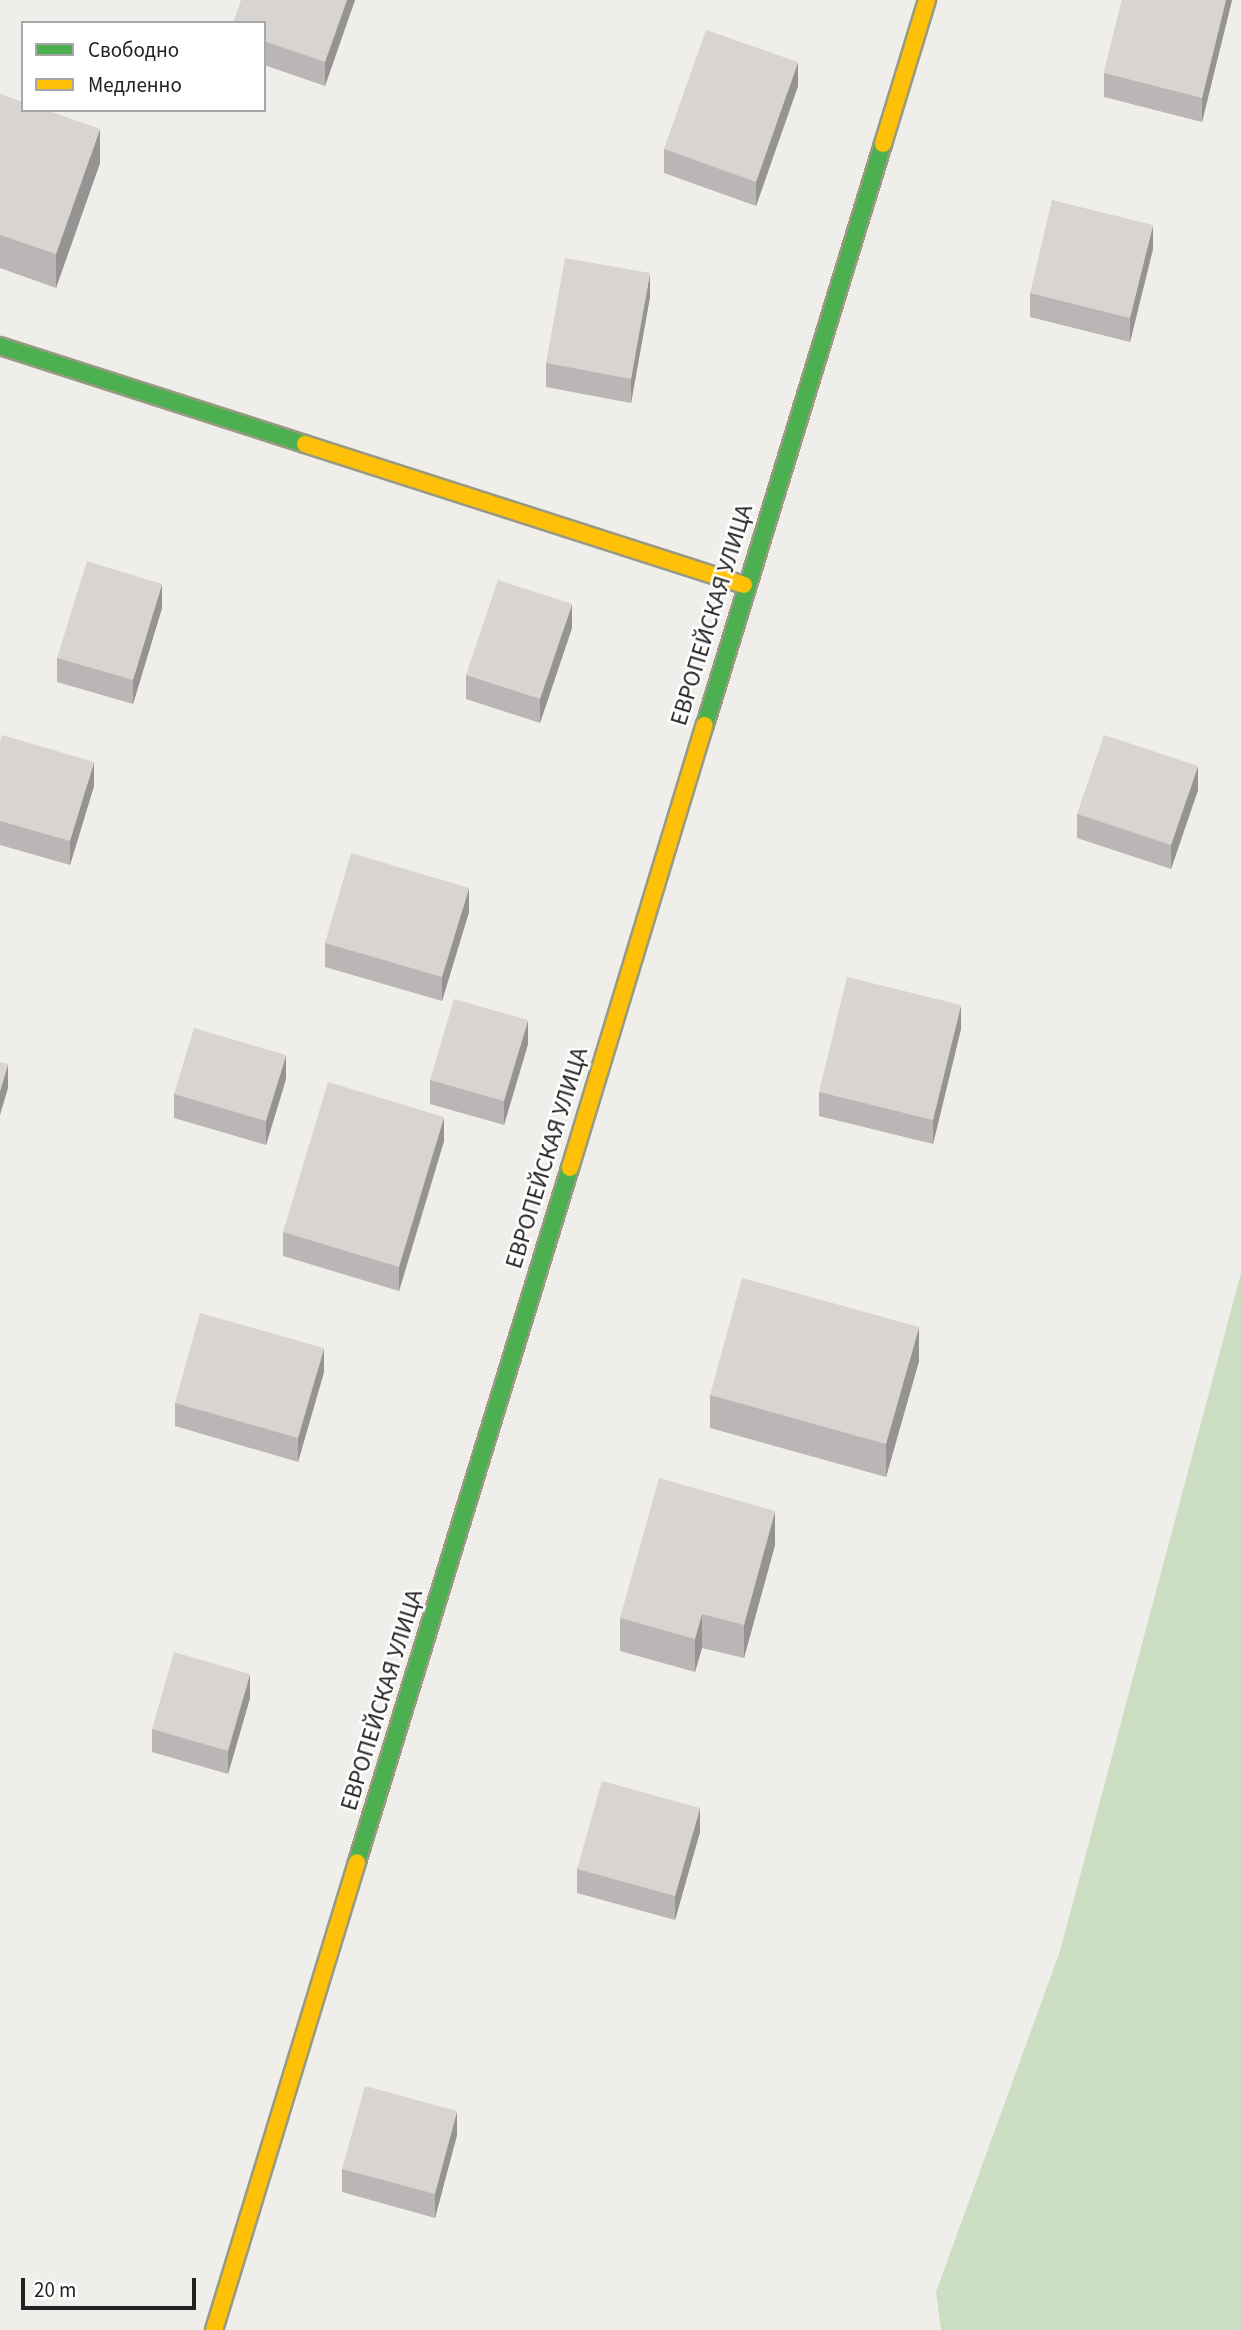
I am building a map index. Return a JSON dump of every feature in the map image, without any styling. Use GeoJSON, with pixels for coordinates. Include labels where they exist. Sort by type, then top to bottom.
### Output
{"type":"FeatureCollection","features":[{"type":"Feature","properties":{"kind":"street","name":"ЕВРОПЕЙСКАЯ УЛИЦА"},"geometry":{"type":"LineString","coordinates":[[214,2330],[744,586],[927,0]]}},
{"type":"Feature","properties":{"kind":"street"},"geometry":{"type":"LineString","coordinates":[[0,346],[744,586]]}},
{"type":"Feature","properties":{"kind":"green space"},"geometry":{"type":"Polygon","coordinates":[[[1241,1273],[1241,2330],[941,2330],[936,2292],[1060,1951],[1241,1273]]]}},
{"type":"Feature","properties":{"kind":"building"},"geometry":{"type":"Polygon","coordinates":[[[241,0],[347,0],[325,62],[266,42],[266,21],[234,21],[241,0]]]}},
{"type":"Feature","properties":{"kind":"building"},"geometry":{"type":"Polygon","coordinates":[[[1122,0],[1226,0],[1202,98],[1104,73],[1122,0]]]}},
{"type":"Feature","properties":{"kind":"building"},"geometry":{"type":"Polygon","coordinates":[[[706,30],[798,62],[756,182],[664,149],[706,30]]]}},
{"type":"Feature","properties":{"kind":"building"},"geometry":{"type":"Polygon","coordinates":[[[0,94],[21,101],[21,112],[52,112],[100,129],[56,254],[0,235],[0,94]]]}},
{"type":"Feature","properties":{"kind":"building"},"geometry":{"type":"Polygon","coordinates":[[[1052,200],[1153,225],[1130,318],[1030,293],[1052,200]]]}},
{"type":"Feature","properties":{"kind":"building"},"geometry":{"type":"Polygon","coordinates":[[[565,258],[650,273],[631,379],[546,363],[565,258]]]}},
{"type":"Feature","properties":{"kind":"building"},"geometry":{"type":"Polygon","coordinates":[[[87,561],[162,584],[133,680],[57,658],[87,561]]]}},
{"type":"Feature","properties":{"kind":"building"},"geometry":{"type":"Polygon","coordinates":[[[498,580],[572,604],[540,699],[466,675],[498,580]]]}},
{"type":"Feature","properties":{"kind":"building"},"geometry":{"type":"Polygon","coordinates":[[[2,735],[94,762],[70,841],[0,821],[2,735]]]}},
{"type":"Feature","properties":{"kind":"building"},"geometry":{"type":"Polygon","coordinates":[[[1104,735],[1198,766],[1171,845],[1077,814],[1104,735]]]}},
{"type":"Feature","properties":{"kind":"building"},"geometry":{"type":"Polygon","coordinates":[[[351,853],[469,888],[442,977],[325,943],[351,853]]]}},
{"type":"Feature","properties":{"kind":"building"},"geometry":{"type":"Polygon","coordinates":[[[847,977],[961,1005],[933,1120],[819,1092],[847,977]]]}},
{"type":"Feature","properties":{"kind":"building"},"geometry":{"type":"Polygon","coordinates":[[[454,999],[528,1020],[504,1101],[430,1080],[454,999]]]}},
{"type":"Feature","properties":{"kind":"building"},"geometry":{"type":"Polygon","coordinates":[[[194,1028],[286,1055],[266,1121],[174,1094],[194,1028]]]}},
{"type":"Feature","properties":{"kind":"building"},"geometry":{"type":"Polygon","coordinates":[[[0,1062],[8,1064],[0,1091],[0,1062]]]}},
{"type":"Feature","properties":{"kind":"building"},"geometry":{"type":"Polygon","coordinates":[[[328,1082],[444,1117],[399,1267],[283,1232],[328,1082]]]}},
{"type":"Feature","properties":{"kind":"building"},"geometry":{"type":"Polygon","coordinates":[[[742,1278],[919,1327],[886,1444],[710,1395],[742,1278]]]}},
{"type":"Feature","properties":{"kind":"building"},"geometry":{"type":"Polygon","coordinates":[[[200,1313],[324,1348],[298,1438],[175,1403],[200,1313]]]}},
{"type":"Feature","properties":{"kind":"building"},"geometry":{"type":"Polygon","coordinates":[[[659,1478],[775,1511],[744,1625],[702,1614],[695,1639],[620,1618],[659,1478]]]}},
{"type":"Feature","properties":{"kind":"building"},"geometry":{"type":"Polygon","coordinates":[[[174,1652],[250,1674],[228,1751],[152,1729],[174,1652]]]}},
{"type":"Feature","properties":{"kind":"building"},"geometry":{"type":"Polygon","coordinates":[[[602,1781],[700,1808],[675,1896],[577,1869],[602,1781]]]}},
{"type":"Feature","properties":{"kind":"building"},"geometry":{"type":"Polygon","coordinates":[[[365,2086],[457,2111],[435,2194],[342,2169],[365,2086]]]}},
{"type":"Feature","properties":{"kind":"traffic: fast"},"geometry":{"type":"LineString","coordinates":[[705,725],[883,144]]}},
{"type":"Feature","properties":{"kind":"traffic: fast"},"geometry":{"type":"LineString","coordinates":[[0,346],[305,444]]}},
{"type":"Feature","properties":{"kind":"traffic: fast"},"geometry":{"type":"LineString","coordinates":[[357,1862],[570,1168]]}},
{"type":"Feature","properties":{"kind":"traffic: slow"},"geometry":{"type":"LineString","coordinates":[[883,144],[927,0]]}},
{"type":"Feature","properties":{"kind":"traffic: slow"},"geometry":{"type":"LineString","coordinates":[[305,444],[744,585]]}},
{"type":"Feature","properties":{"kind":"traffic: slow"},"geometry":{"type":"LineString","coordinates":[[570,1168],[705,725]]}},
{"type":"Feature","properties":{"kind":"traffic: slow"},"geometry":{"type":"LineString","coordinates":[[214,2330],[357,1862]]}}]}
